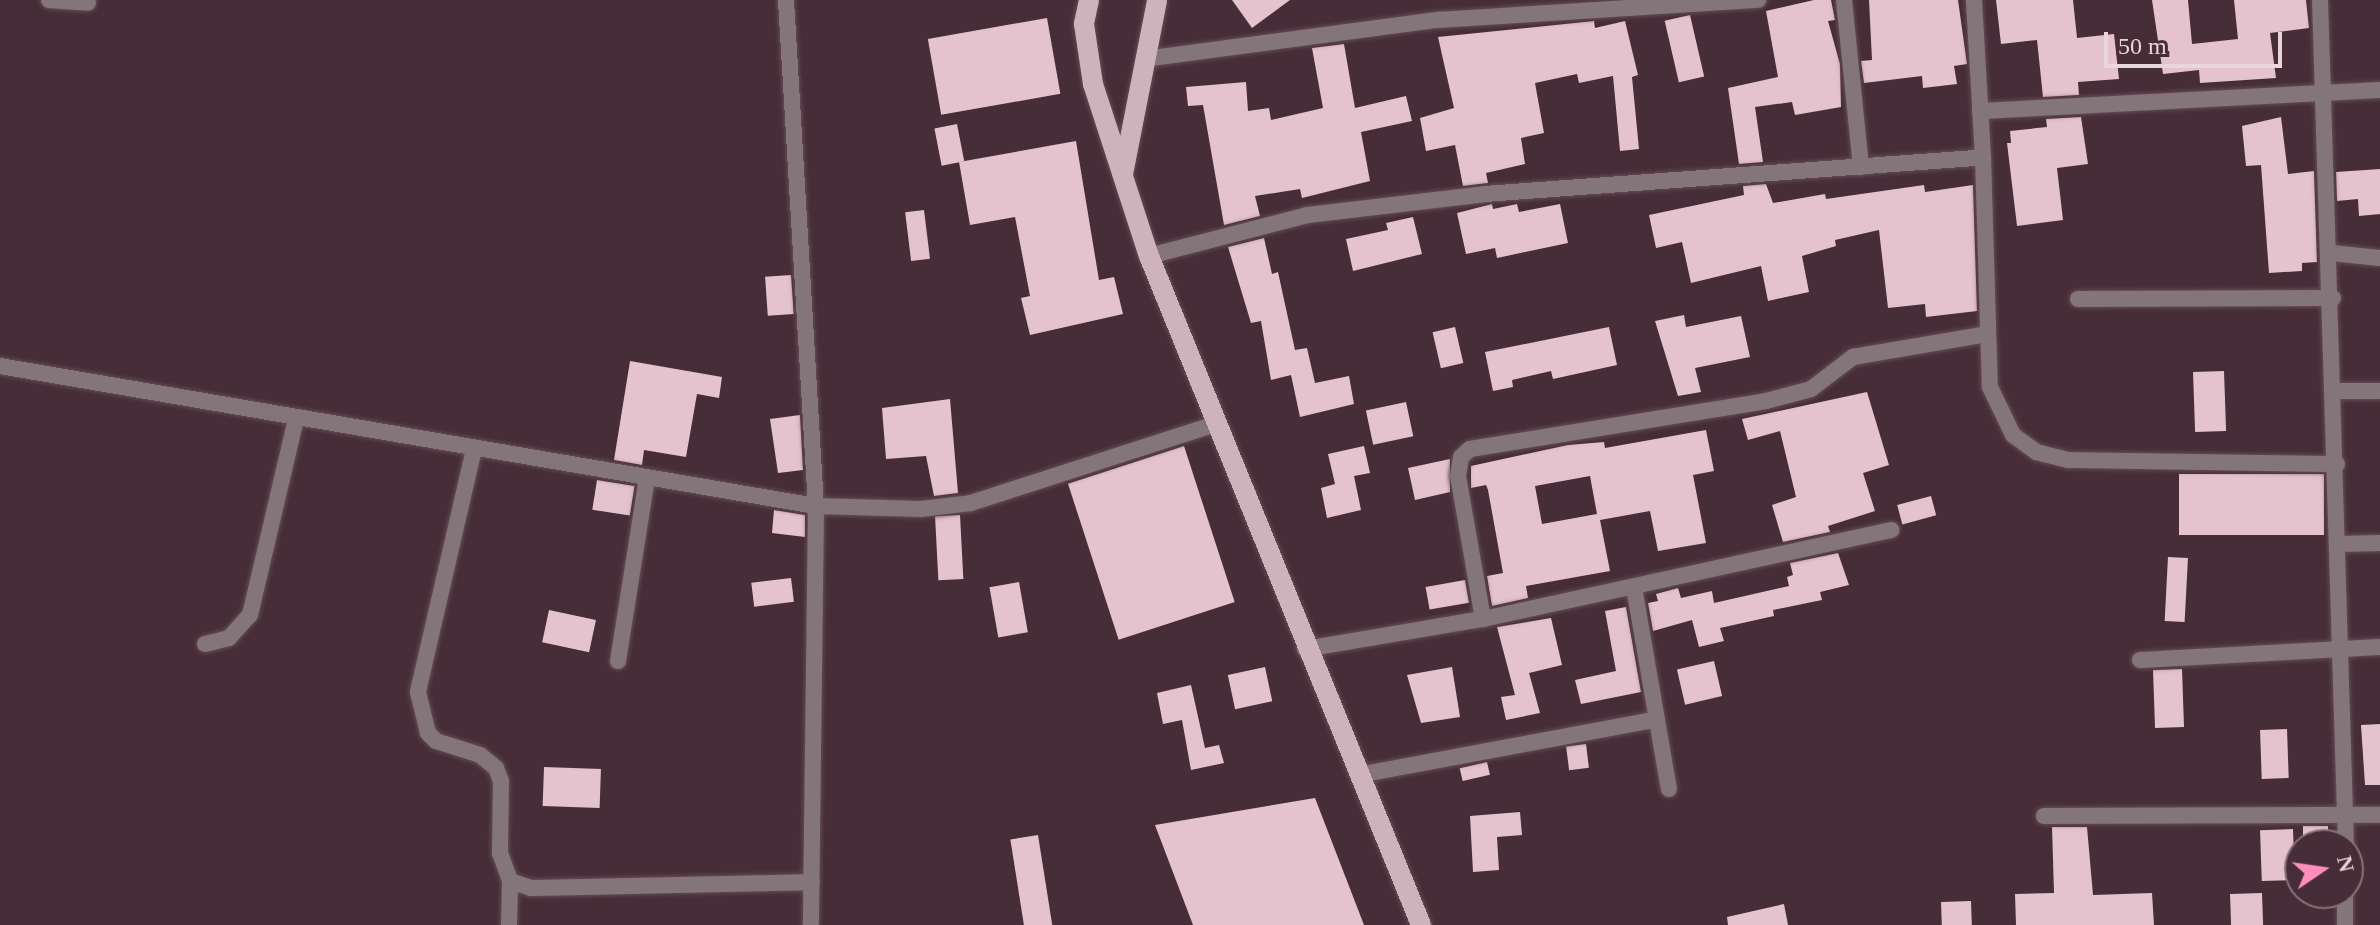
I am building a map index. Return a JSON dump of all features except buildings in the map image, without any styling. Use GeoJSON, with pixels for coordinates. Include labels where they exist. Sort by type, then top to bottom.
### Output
{"type":"FeatureCollection","features":[{"type":"Feature","properties":{"kind":"main road"},"geometry":{"type":"LineString","coordinates":[[1089,0],[1084,24],[1093,84],[1149,256],[1218,423],[1305,649],[1421,925]]}},
{"type":"Feature","properties":{"kind":"main road"},"geometry":{"type":"LineString","coordinates":[[1122,178],[1157,0]]}},
{"type":"Feature","properties":{"kind":"street"},"geometry":{"type":"LineString","coordinates":[[49,0],[88,3]]}},
{"type":"Feature","properties":{"kind":"street"},"geometry":{"type":"LineString","coordinates":[[786,0],[816,506],[811,925]]}},
{"type":"Feature","properties":{"kind":"street"},"geometry":{"type":"LineString","coordinates":[[1144,59],[1438,20],[1758,0]]}},
{"type":"Feature","properties":{"kind":"street"},"geometry":{"type":"LineString","coordinates":[[1844,0],[1861,167]]}},
{"type":"Feature","properties":{"kind":"street"},"geometry":{"type":"LineString","coordinates":[[1974,0],[1983,157],[1990,387],[2013,435],[2036,452],[2068,460],[2337,464]]}},
{"type":"Feature","properties":{"kind":"street"},"geometry":{"type":"LineString","coordinates":[[2320,0],[2327,93],[2346,829]]}},
{"type":"Feature","properties":{"kind":"street"},"geometry":{"type":"LineString","coordinates":[[1980,111],[2380,90]]}},
{"type":"Feature","properties":{"kind":"street"},"geometry":{"type":"LineString","coordinates":[[1149,256],[1307,215],[1485,194],[1983,157]]}},
{"type":"Feature","properties":{"kind":"street"},"geometry":{"type":"LineString","coordinates":[[2331,253],[2380,258]]}},
{"type":"Feature","properties":{"kind":"street"},"geometry":{"type":"LineString","coordinates":[[2078,299],[2333,298]]}},
{"type":"Feature","properties":{"kind":"street"},"geometry":{"type":"LineString","coordinates":[[1483,619],[1458,476],[1461,457],[1470,449],[1766,401],[1811,389],[1853,357],[1988,334]]}},
{"type":"Feature","properties":{"kind":"street"},"geometry":{"type":"LineString","coordinates":[[0,366],[816,506],[921,509],[971,503],[1218,423]]}},
{"type":"Feature","properties":{"kind":"street"},"geometry":{"type":"LineString","coordinates":[[2335,391],[2380,391]]}},
{"type":"Feature","properties":{"kind":"street"},"geometry":{"type":"LineString","coordinates":[[205,644],[229,638],[250,615],[296,419]]}},
{"type":"Feature","properties":{"kind":"street"},"geometry":{"type":"LineString","coordinates":[[474,449],[418,692],[428,733],[436,741],[480,755],[496,768],[501,781],[500,853],[510,881],[509,925]]}},
{"type":"Feature","properties":{"kind":"street"},"geometry":{"type":"LineString","coordinates":[[618,661],[647,478]]}},
{"type":"Feature","properties":{"kind":"street"},"geometry":{"type":"LineString","coordinates":[[1305,649],[1483,619],[1891,530]]}},
{"type":"Feature","properties":{"kind":"street"},"geometry":{"type":"LineString","coordinates":[[2340,544],[2380,543]]}},
{"type":"Feature","properties":{"kind":"street"},"geometry":{"type":"LineString","coordinates":[[1634,587],[1669,789]]}},
{"type":"Feature","properties":{"kind":"street"},"geometry":{"type":"LineString","coordinates":[[2140,660],[2380,647]]}},
{"type":"Feature","properties":{"kind":"street"},"geometry":{"type":"LineString","coordinates":[[1359,775],[1657,719]]}},
{"type":"Feature","properties":{"kind":"street"},"geometry":{"type":"LineString","coordinates":[[2044,816],[2380,815]]}},
{"type":"Feature","properties":{"kind":"street"},"geometry":{"type":"LineString","coordinates":[[510,881],[531,888],[812,882]]}}]}
